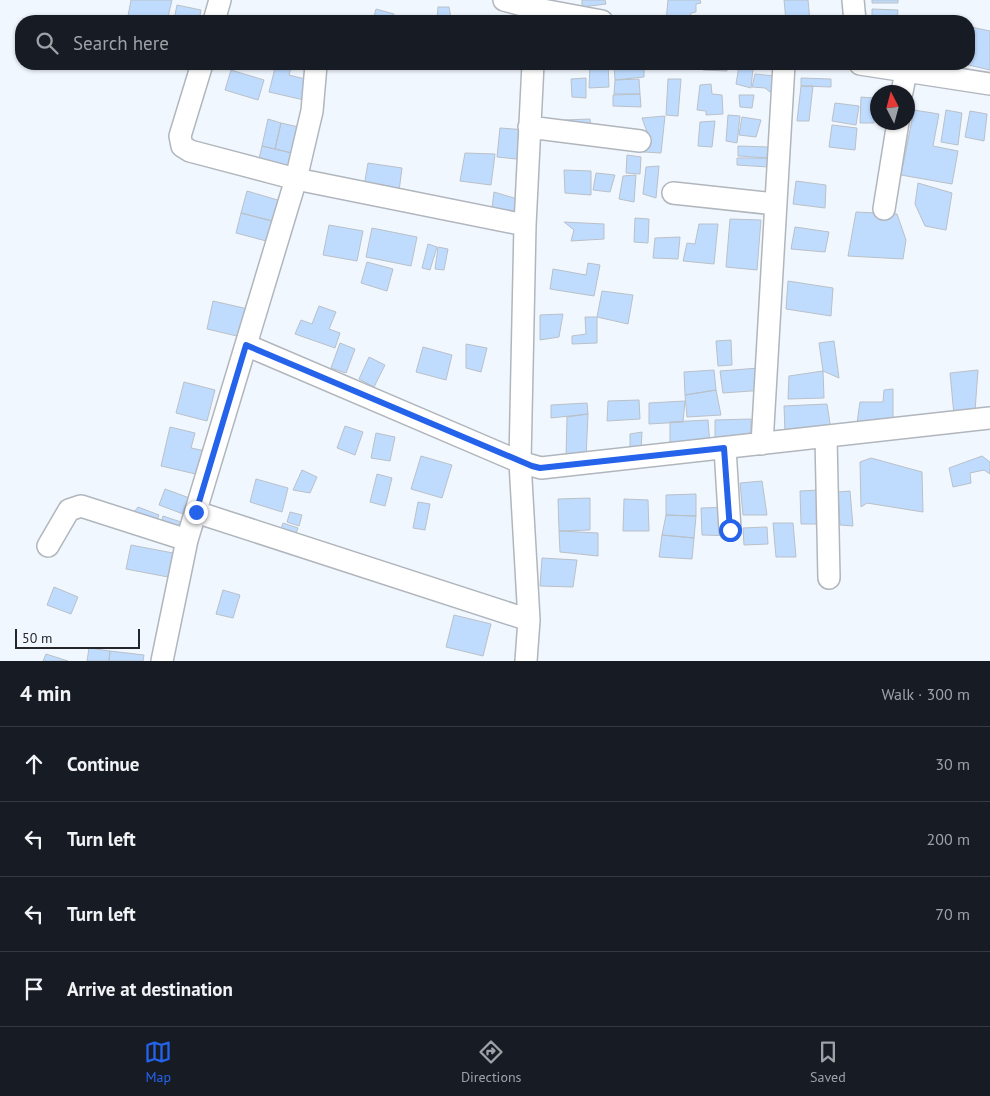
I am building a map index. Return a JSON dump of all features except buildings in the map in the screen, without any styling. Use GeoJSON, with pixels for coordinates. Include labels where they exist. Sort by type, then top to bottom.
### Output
{"type":"FeatureCollection","features":[{"type":"Feature","properties":{"kind":"street"},"geometry":{"type":"LineString","coordinates":[[216,15],[220,0]]}},
{"type":"Feature","properties":{"kind":"street"},"geometry":{"type":"LineString","coordinates":[[504,0],[536,15]]}},
{"type":"Feature","properties":{"kind":"street"},"geometry":{"type":"LineString","coordinates":[[853,0],[854,15]]}},
{"type":"Feature","properties":{"kind":"street"},"geometry":{"type":"LineString","coordinates":[[200,70],[180,136],[182,146],[190,151],[296,179],[525,225]]}},
{"type":"Feature","properties":{"kind":"street"},"geometry":{"type":"LineString","coordinates":[[162,661],[187,540],[296,179],[312,112],[316,70]]}},
{"type":"Feature","properties":{"kind":"street"},"geometry":{"type":"LineString","coordinates":[[526,661],[528,620],[520,462],[525,225],[533,70]]}},
{"type":"Feature","properties":{"kind":"street"},"geometry":{"type":"LineString","coordinates":[[762,444],[784,70]]}},
{"type":"Feature","properties":{"kind":"street"},"geometry":{"type":"LineString","coordinates":[[894,70],[990,84]]}},
{"type":"Feature","properties":{"kind":"street"},"geometry":{"type":"LineString","coordinates":[[903,85],[906,72]]}},
{"type":"Feature","properties":{"kind":"street"},"geometry":{"type":"LineString","coordinates":[[529,127],[640,141]]}},
{"type":"Feature","properties":{"kind":"street"},"geometry":{"type":"LineString","coordinates":[[884,209],[897,130]]}},
{"type":"Feature","properties":{"kind":"street"},"geometry":{"type":"LineString","coordinates":[[673,193],[775,204]]}},
{"type":"Feature","properties":{"kind":"street"},"geometry":{"type":"LineString","coordinates":[[246,345],[520,462],[540,468],[990,418]]}},
{"type":"Feature","properties":{"kind":"street"},"geometry":{"type":"LineString","coordinates":[[826,437],[829,578]]}},
{"type":"Feature","properties":{"kind":"street"},"geometry":{"type":"LineString","coordinates":[[724,448],[730,530]]}},
{"type":"Feature","properties":{"kind":"street"},"geometry":{"type":"LineString","coordinates":[[48,546],[69,510],[81,506],[187,540]]}},
{"type":"Feature","properties":{"kind":"street"},"geometry":{"type":"LineString","coordinates":[[196,512],[528,620]]}},
{"type":"Feature","properties":{"kind":"route"},"geometry":{"type":"LineString","coordinates":[[196,512],[246,345],[520,462],[540,468],[724,448],[730,530]]}}]}
